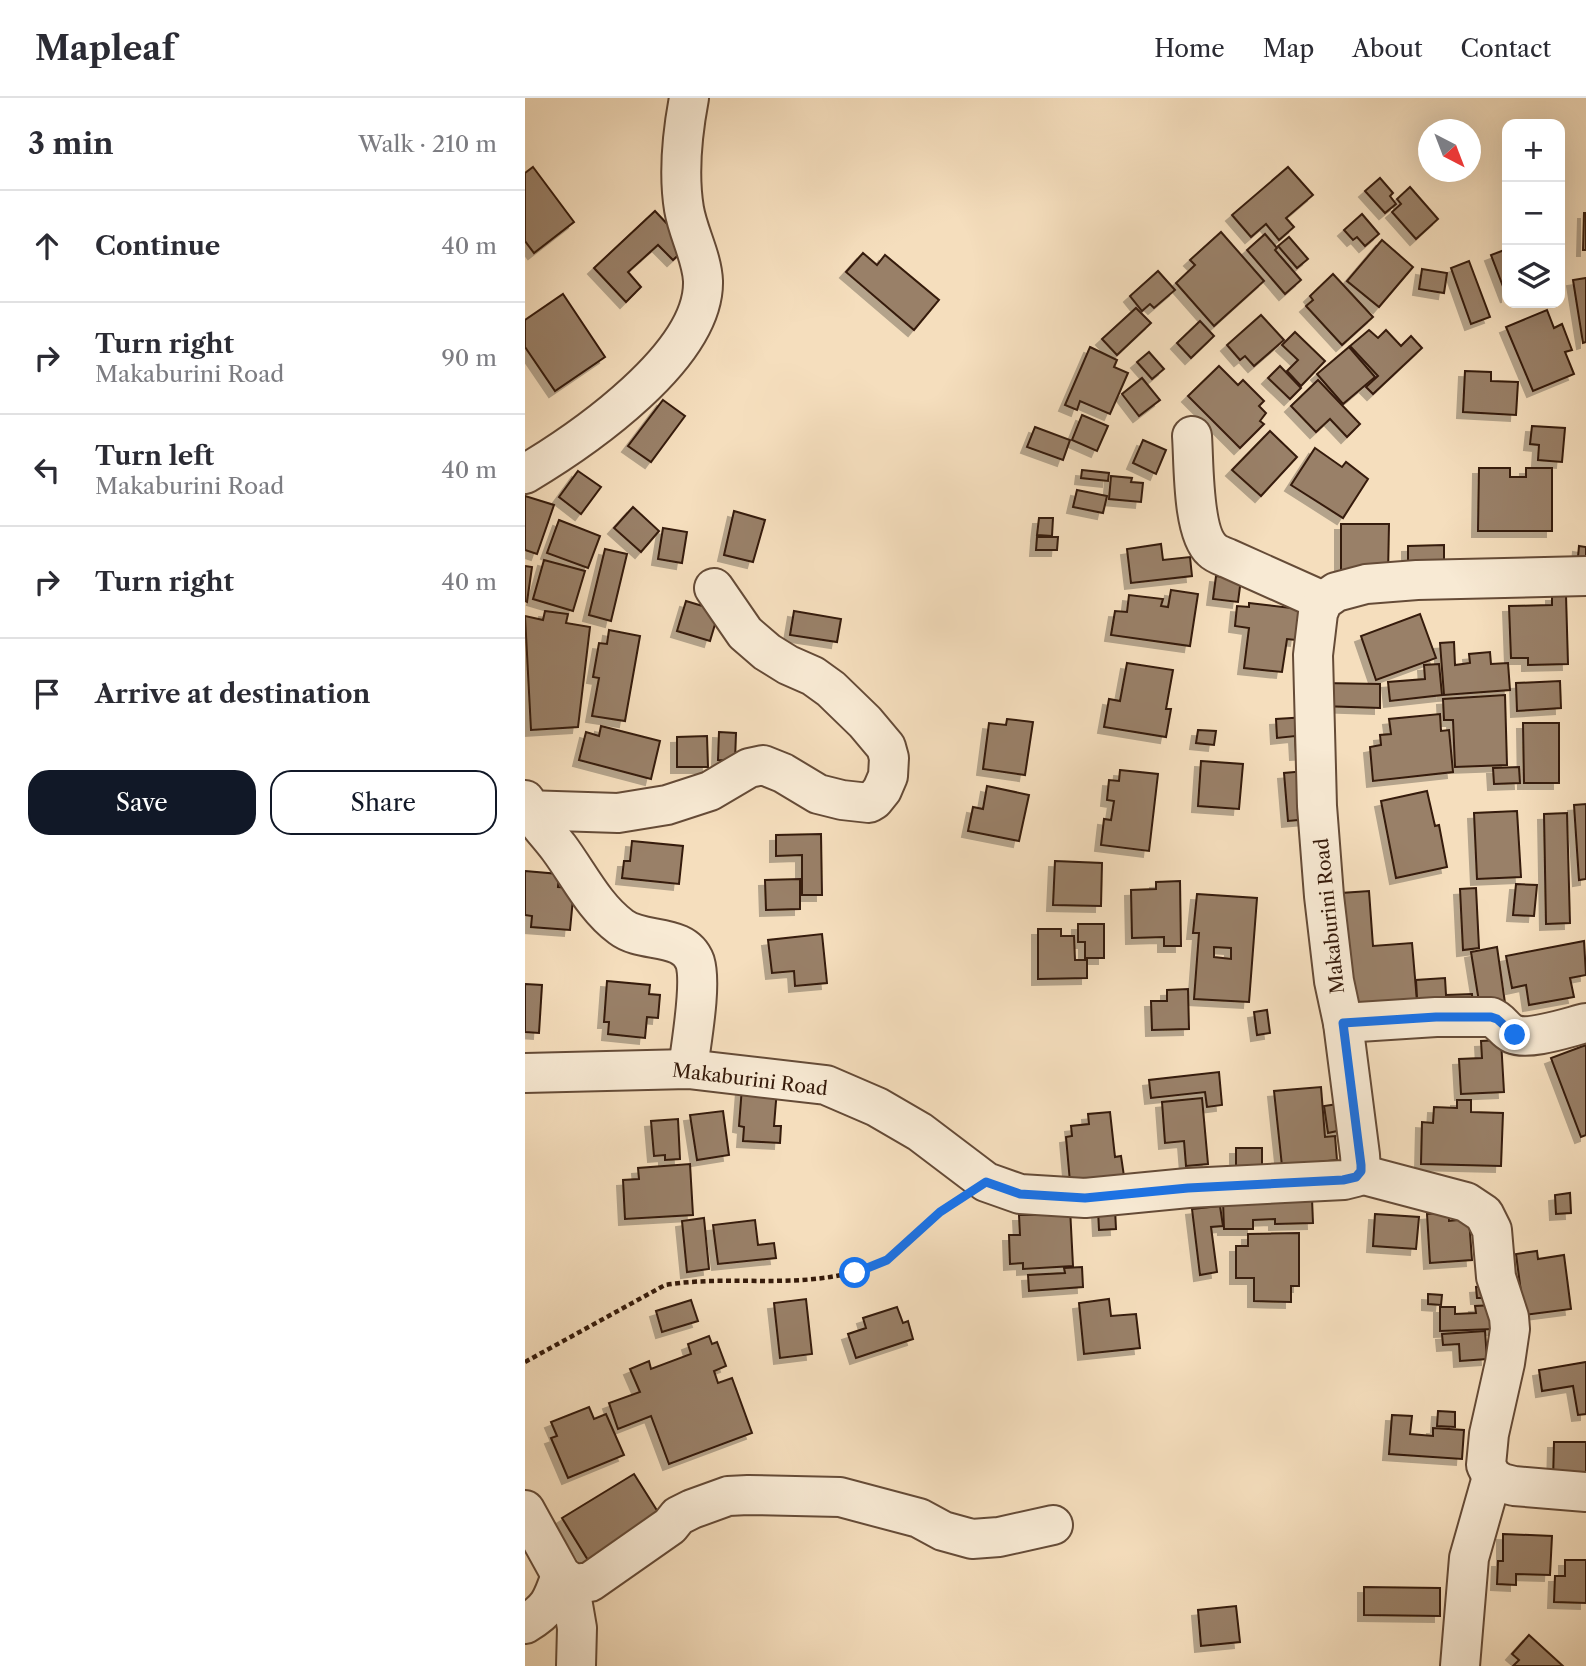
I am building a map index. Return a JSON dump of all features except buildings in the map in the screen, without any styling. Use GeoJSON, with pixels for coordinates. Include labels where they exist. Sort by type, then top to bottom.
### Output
{"type":"FeatureCollection","features":[{"type":"Feature","properties":{"kind":"street"},"geometry":{"type":"LineString","coordinates":[[525,474],[605,421],[650,381],[681,340],[699,308],[703,281],[684,210],[681,179],[681,146],[689,98]]}},
{"type":"Feature","properties":{"kind":"street"},"geometry":{"type":"LineString","coordinates":[[1192,436],[1199,518],[1208,545],[1213,551],[1227,558],[1323,601],[1336,593],[1366,584],[1417,580],[1586,576]]}},
{"type":"Feature","properties":{"kind":"street"},"geometry":{"type":"LineString","coordinates":[[526,806],[618,813],[667,805],[710,790],[749,768],[763,765],[818,794],[842,800],[870,803],[882,790],[888,776],[888,753],[865,722],[831,689],[813,676],[767,652],[745,633],[714,589]]}},
{"type":"Feature","properties":{"kind":"street","name":"Makaburini Road"},"geometry":{"type":"LineString","coordinates":[[525,1073],[688,1069],[826,1085],[877,1107],[920,1132],[986,1182],[1020,1194],[1085,1198],[1188,1188],[1343,1180],[1360,1174],[1343,1023],[1334,981],[1317,806],[1313,655],[1318,612],[1323,601]]}},
{"type":"Feature","properties":{"kind":"street"},"geometry":{"type":"LineString","coordinates":[[526,806],[602,911],[623,929],[641,938],[677,943],[687,949],[695,963],[696,991],[688,1069]]}},
{"type":"Feature","properties":{"kind":"street"},"geometry":{"type":"LineString","coordinates":[[1343,1023],[1436,1017],[1491,1017],[1497,1019],[1510,1032],[1520,1036],[1586,1023]]}},
{"type":"Feature","properties":{"kind":"street"},"geometry":{"type":"LineString","coordinates":[[1360,1174],[1467,1202],[1478,1208],[1489,1220],[1496,1277],[1509,1317],[1510,1329],[1487,1443],[1486,1465],[1492,1477],[1514,1486],[1586,1492]]}},
{"type":"Feature","properties":{"kind":"street"},"geometry":{"type":"LineString","coordinates":[[1460,1666],[1469,1558],[1492,1477]]}},
{"type":"Feature","properties":{"kind":"street"},"geometry":{"type":"LineString","coordinates":[[567,1580],[590,1582],[670,1526],[678,1516],[728,1496],[840,1497],[919,1518],[943,1531],[972,1539],[999,1537],[1053,1525]]}},
{"type":"Feature","properties":{"kind":"street"},"geometry":{"type":"LineString","coordinates":[[525,1510],[567,1580],[577,1628],[576,1666]]}},
{"type":"Feature","properties":{"kind":"street"},"geometry":{"type":"LineString","coordinates":[[525,1624],[542,1614],[567,1580]]}},
{"type":"Feature","properties":{"kind":"path"},"geometry":{"type":"LineString","coordinates":[[525,1362],[665,1285],[688,1281],[801,1280],[855,1273],[887,1260],[940,1212],[986,1182]]}},
{"type":"Feature","properties":{"kind":"route"},"geometry":{"type":"LineString","coordinates":[[855,1273],[887,1260],[940,1212],[986,1182],[1020,1194],[1085,1198],[1356,1177],[1360,1174],[1361,1165],[1343,1023],[1436,1017],[1491,1017],[1515,1035]]}}]}
